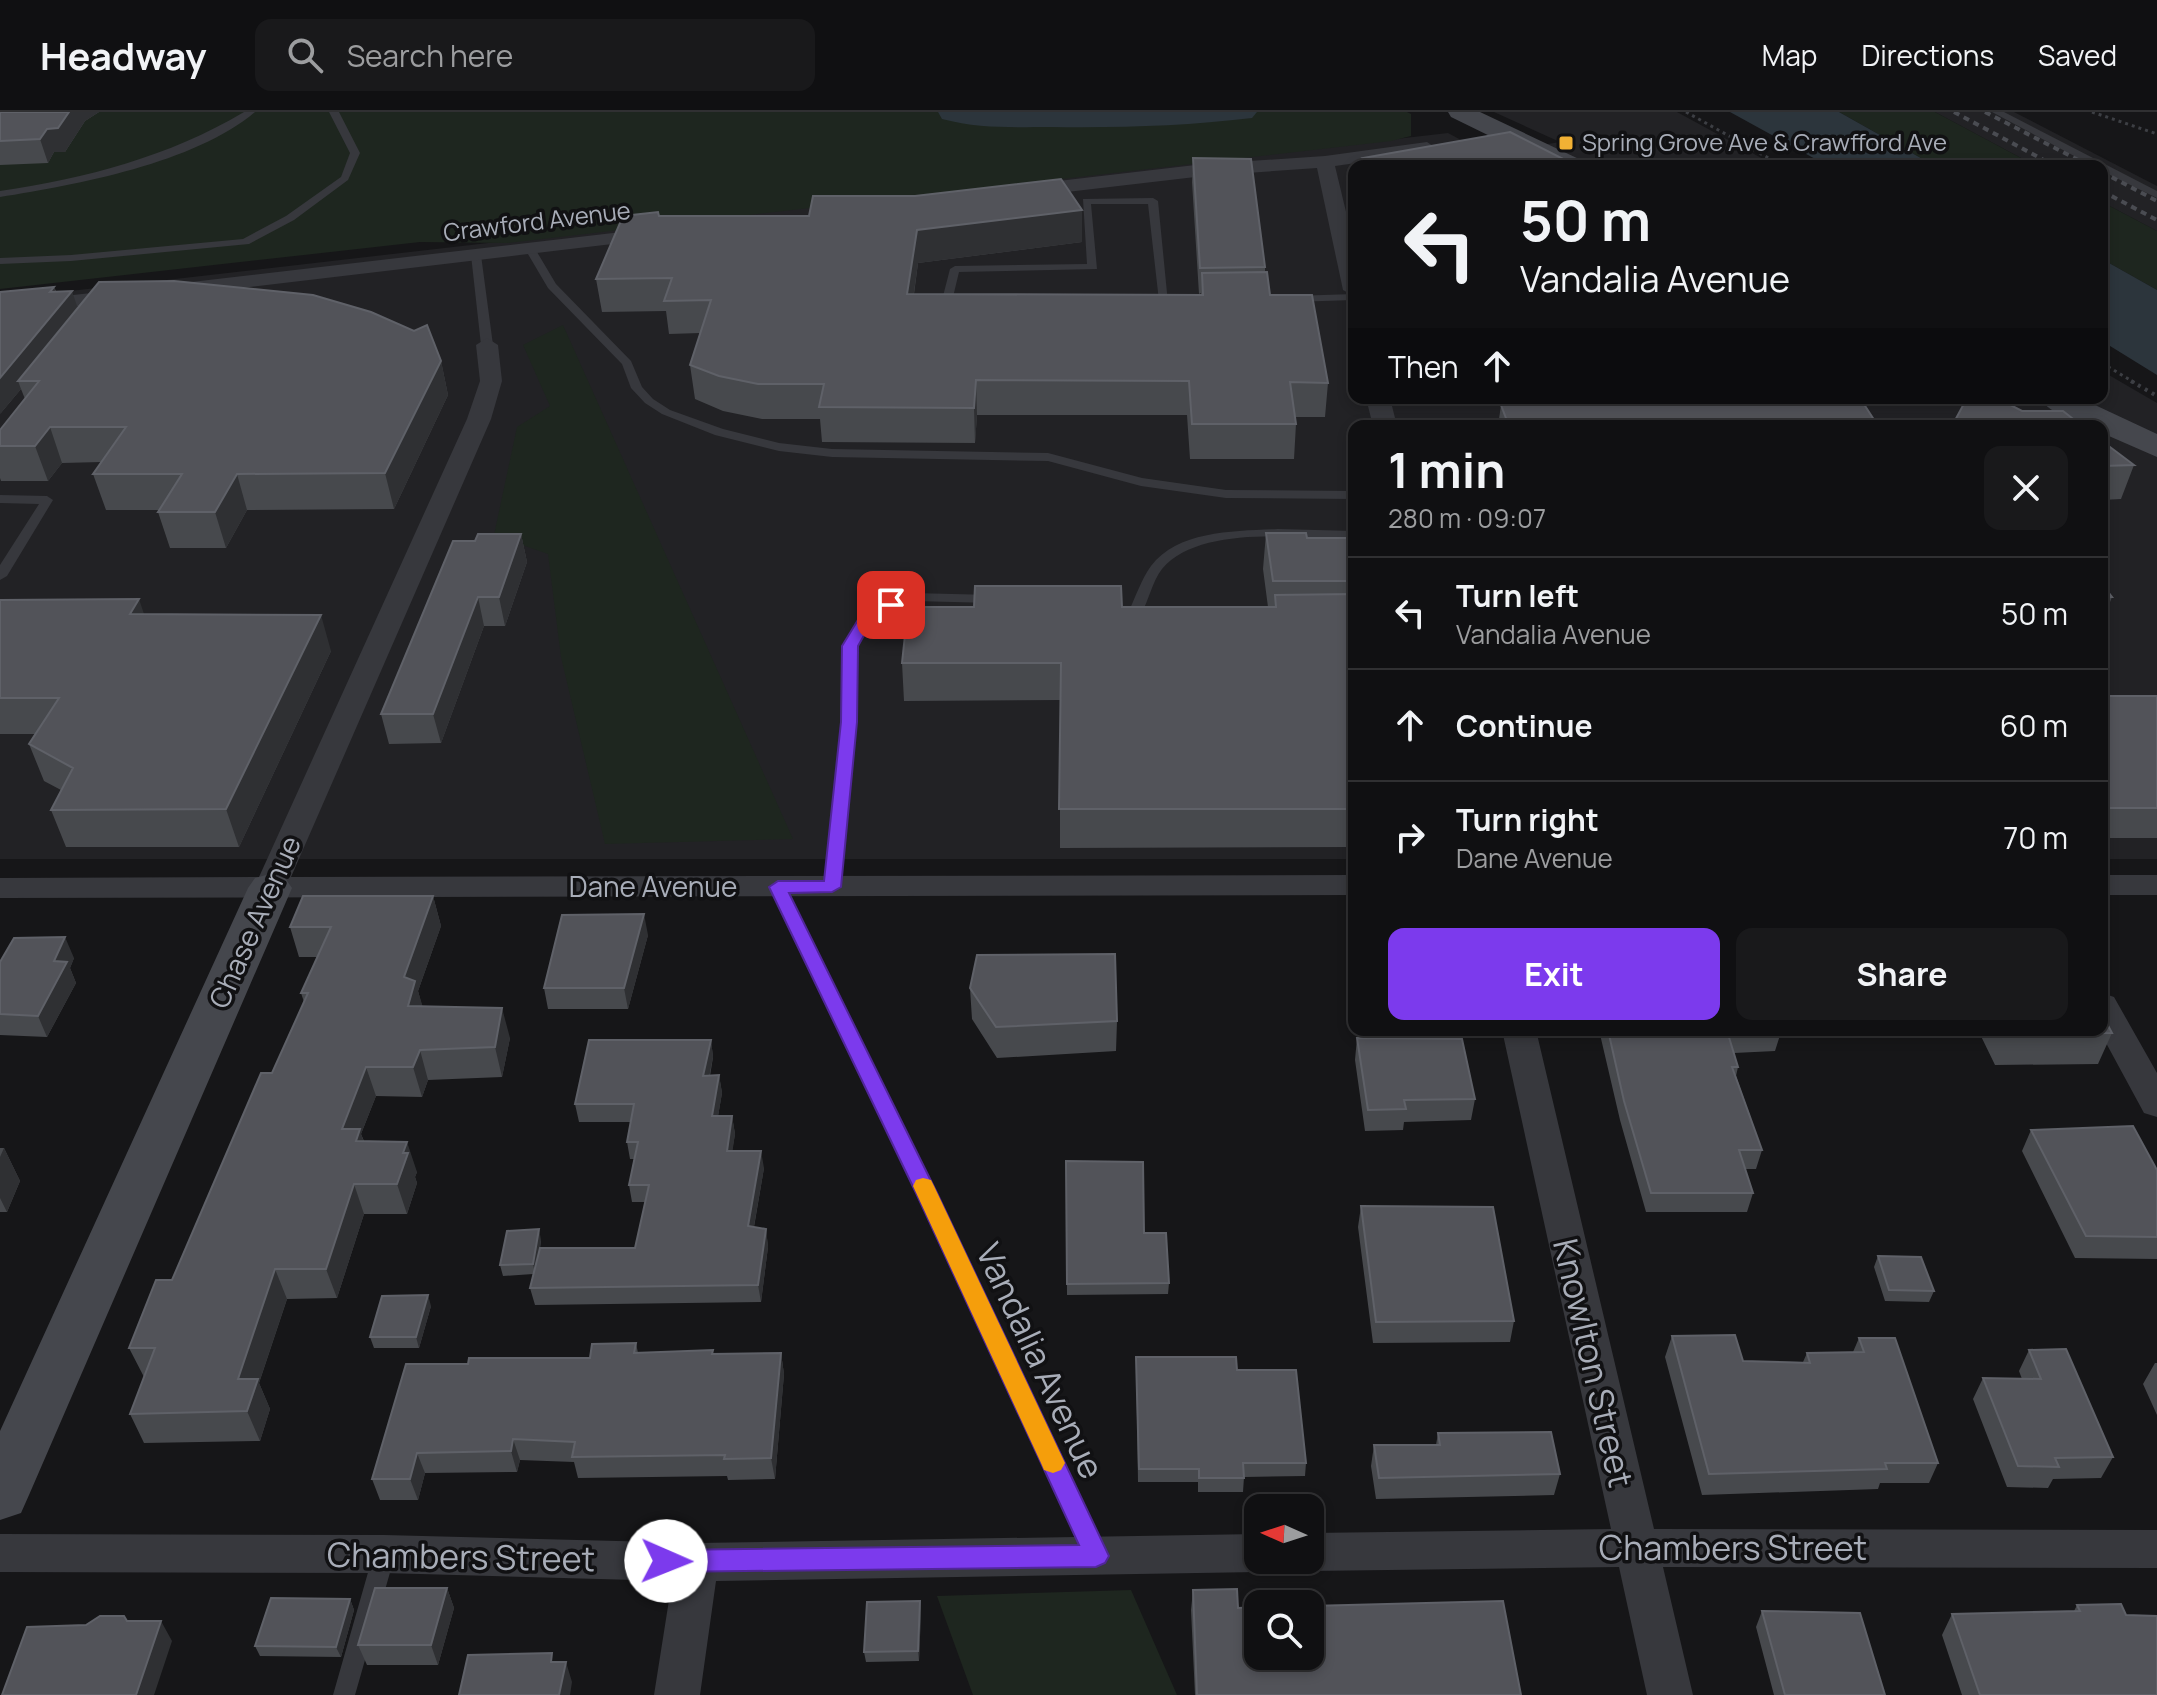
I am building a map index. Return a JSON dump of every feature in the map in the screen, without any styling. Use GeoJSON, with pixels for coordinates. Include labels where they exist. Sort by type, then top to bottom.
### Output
{"type":"FeatureCollection","features":[{"type":"Feature","properties":{"kind":"street"},"geometry":{"type":"LineString","coordinates":[[1460,112],[1560,160]]}},
{"type":"Feature","properties":{"kind":"street"},"geometry":{"type":"LineString","coordinates":[[1482,140],[1510,136]]}},
{"type":"Feature","properties":{"kind":"street"},"geometry":{"type":"LineString","coordinates":[[999,194],[1204,170],[1325,162],[1439,146]]}},
{"type":"Feature","properties":{"kind":"street"},"geometry":{"type":"LineString","coordinates":[[1325,162],[1348,264]]}},
{"type":"Feature","properties":{"kind":"street","name":"Crawford Avenue"},"geometry":{"type":"LineString","coordinates":[[0,309],[684,231]]}},
{"type":"Feature","properties":{"kind":"street"},"geometry":{"type":"LineString","coordinates":[[89,322],[109,297]]}},
{"type":"Feature","properties":{"kind":"street","name":"Chase Avenue"},"geometry":{"type":"LineString","coordinates":[[0,1495],[479,419],[491,381],[487,345]]}},
{"type":"Feature","properties":{"kind":"street"},"geometry":{"type":"LineString","coordinates":[[2067,404],[2101,420]]}},
{"type":"Feature","properties":{"kind":"street"},"geometry":{"type":"LineString","coordinates":[[2108,423],[2157,447]]}},
{"type":"Feature","properties":{"kind":"street","name":"Dane Avenue"},"geometry":{"type":"LineString","coordinates":[[0,888],[1348,885]]}},
{"type":"Feature","properties":{"kind":"street"},"geometry":{"type":"LineString","coordinates":[[2108,885],[2157,885]]}},
{"type":"Feature","properties":{"kind":"street"},"geometry":{"type":"LineString","coordinates":[[2108,1016],[2157,1104]]}},
{"type":"Feature","properties":{"kind":"street","name":"Knowlton Street"},"geometry":{"type":"LineString","coordinates":[[1520,1036],[1670,1695]]}},
{"type":"Feature","properties":{"kind":"street","name":"Chambers Street"},"geometry":{"type":"LineString","coordinates":[[1324,1552],[1636,1548],[2157,1549]]}},
{"type":"Feature","properties":{"kind":"street","name":"Chambers Street"},"geometry":{"type":"LineString","coordinates":[[0,1553],[384,1554],[697,1562],[1244,1553]]}},
{"type":"Feature","properties":{"kind":"street"},"geometry":{"type":"LineString","coordinates":[[677,1695],[697,1562]]}},
{"type":"Feature","properties":{"kind":"lane"},"geometry":{"type":"LineString","coordinates":[[0,194],[90,178],[165,155],[218,133],[250,112]]}},
{"type":"Feature","properties":{"kind":"lane"},"geometry":{"type":"LineString","coordinates":[[0,261],[71,258],[245,242],[290,218],[345,178],[355,153],[334,112]]}},
{"type":"Feature","properties":{"kind":"lane"},"geometry":{"type":"LineString","coordinates":[[1997,112],[2089,160]]}},
{"type":"Feature","properties":{"kind":"lane"},"geometry":{"type":"LineString","coordinates":[[2108,170],[2157,195]]}},
{"type":"Feature","properties":{"kind":"lane"},"geometry":{"type":"LineString","coordinates":[[978,300],[947,300],[955,269],[1093,267],[1086,201],[1153,201],[1164,301]]}},
{"type":"Feature","properties":{"kind":"lane"},"geometry":{"type":"LineString","coordinates":[[530,249],[552,286],[627,363],[637,388],[649,401],[666,412],[719,432],[779,447],[832,453],[1048,457],[1141,482],[1211,493],[1348,495]]}},
{"type":"Feature","properties":{"kind":"lane"},"geometry":{"type":"LineString","coordinates":[[476,255],[487,345]]}},
{"type":"Feature","properties":{"kind":"lane"},"geometry":{"type":"LineString","coordinates":[[1283,299],[1348,297]]}},
{"type":"Feature","properties":{"kind":"lane"},"geometry":{"type":"LineString","coordinates":[[1149,301],[1178,301]]}},
{"type":"Feature","properties":{"kind":"lane"},"geometry":{"type":"LineString","coordinates":[[0,499],[47,500],[0,576]]}},
{"type":"Feature","properties":{"kind":"lane"},"geometry":{"type":"LineString","coordinates":[[1152,613],[1130,610],[1158,566],[1182,546],[1218,536],[1348,535]]}},
{"type":"Feature","properties":{"kind":"lane"},"geometry":{"type":"LineString","coordinates":[[832,887],[849,722],[850,646],[869,613],[912,597],[1011,600]]}},
{"type":"Feature","properties":{"kind":"lane","name":"Vandalia Avenue"},"geometry":{"type":"LineString","coordinates":[[778,887],[927,1193],[1096,1556]]}},
{"type":"Feature","properties":{"kind":"lane"},"geometry":{"type":"LineString","coordinates":[[344,1695],[384,1554]]}},
{"type":"Feature","properties":{"kind":"path"},"geometry":{"type":"LineString","coordinates":[[1686,112],[1772,160]]}},
{"type":"Feature","properties":{"kind":"path"},"geometry":{"type":"LineString","coordinates":[[2092,112],[2157,134]]}},
{"type":"Feature","properties":{"kind":"path"},"geometry":{"type":"LineString","coordinates":[[2108,367],[2157,396]]}},
{"type":"Feature","properties":{"kind":"shaded area"},"geometry":{"type":"Polygon","coordinates":[[[0,112],[1407,112],[1411,114],[1411,136],[1391,141],[507,243],[420,242],[0,289],[0,112]]]}},
{"type":"Feature","properties":{"kind":"shaded area"},"geometry":{"type":"Polygon","coordinates":[[[938,112],[1257,112],[1252,118],[1202,123],[1009,127],[942,119],[938,112]]]}},
{"type":"Feature","properties":{"kind":"shaded area"},"geometry":{"type":"Polygon","coordinates":[[[1494,112],[1677,112],[1765,160],[1348,160],[1348,404],[2108,404],[2108,374],[2157,403],[2157,859],[2108,859],[2108,420],[1348,420],[1348,859],[0,859],[0,299],[1448,133],[1487,154],[1560,142],[1494,112]]]}},
{"type":"Feature","properties":{"kind":"shaded area"},"geometry":{"type":"Polygon","coordinates":[[[1730,112],[1839,112],[1924,160],[1817,160],[1730,112]]]}},
{"type":"Feature","properties":{"kind":"shaded area"},"geometry":{"type":"Polygon","coordinates":[[[1839,112],[1935,112],[2025,160],[1924,160],[1839,112]]]}},
{"type":"Feature","properties":{"kind":"shaded area"},"geometry":{"type":"Polygon","coordinates":[[[1935,112],[2014,112],[2107,160],[2025,160],[1935,112]]]}},
{"type":"Feature","properties":{"kind":"shaded area"},"geometry":{"type":"Polygon","coordinates":[[[2108,161],[2157,186],[2157,231],[2108,205],[2108,161]]]}},
{"type":"Feature","properties":{"kind":"shaded area"},"geometry":{"type":"Polygon","coordinates":[[[2108,205],[2157,231],[2157,290],[2108,262],[2108,205]]]}},
{"type":"Feature","properties":{"kind":"shaded area"},"geometry":{"type":"Polygon","coordinates":[[[2108,262],[2157,290],[2157,375],[2108,345],[2108,262]]]}},
{"type":"Feature","properties":{"kind":"shaded area"},"geometry":{"type":"Polygon","coordinates":[[[563,325],[793,839],[605,844],[561,657],[548,554],[494,535],[517,427],[550,406],[523,345],[563,325]]]}},
{"type":"Feature","properties":{"kind":"shaded area"},"geometry":{"type":"Polygon","coordinates":[[[1131,1590],[1177,1695],[973,1695],[937,1596],[1131,1590]]]}},
{"type":"Feature","properties":{"kind":"building"},"geometry":{"type":"Polygon","coordinates":[[[0,112],[69,112],[58,128],[47,129],[40,139],[0,141],[0,112]]]}},
{"type":"Feature","properties":{"kind":"building"},"geometry":{"type":"Polygon","coordinates":[[[1510,132],[1565,160],[1366,160],[1363,158],[1510,132]]]}},
{"type":"Feature","properties":{"kind":"building"},"geometry":{"type":"Polygon","coordinates":[[[1193,158],[1251,159],[1265,267],[1200,268],[1193,158]]]}},
{"type":"Feature","properties":{"kind":"building"},"geometry":{"type":"Polygon","coordinates":[[[1061,179],[1082,210],[917,230],[907,294],[1203,295],[1202,273],[1267,272],[1270,295],[1312,295],[1328,383],[1290,382],[1296,424],[1192,424],[1189,381],[976,380],[974,408],[819,407],[824,384],[758,384],[719,376],[690,365],[711,300],[664,301],[672,278],[596,279],[623,216],[658,212],[659,216],[809,216],[813,196],[915,196],[1061,179]]]}},
{"type":"Feature","properties":{"kind":"building"},"geometry":{"type":"Polygon","coordinates":[[[174,281],[313,295],[371,312],[414,331],[427,325],[441,361],[385,473],[237,474],[215,512],[158,512],[182,474],[93,474],[126,427],[50,427],[35,446],[0,446],[0,430],[39,381],[18,381],[99,282],[174,281]]]}},
{"type":"Feature","properties":{"kind":"building"},"geometry":{"type":"Polygon","coordinates":[[[54,287],[50,292],[72,291],[0,378],[0,292],[54,287]]]}},
{"type":"Feature","properties":{"kind":"building"},"geometry":{"type":"Polygon","coordinates":[[[1864,404],[1874,420],[1507,420],[1501,405],[1864,404]]]}},
{"type":"Feature","properties":{"kind":"building"},"geometry":{"type":"Polygon","coordinates":[[[1964,404],[2009,404],[2022,411],[2063,411],[2074,420],[1955,420],[1964,404]]]}},
{"type":"Feature","properties":{"kind":"building"},"geometry":{"type":"Polygon","coordinates":[[[2108,446],[2134,465],[2108,466],[2108,446]]]}},
{"type":"Feature","properties":{"kind":"building"},"geometry":{"type":"Polygon","coordinates":[[[1266,533],[1306,533],[1307,538],[1348,538],[1348,581],[1273,581],[1266,533]]]}},
{"type":"Feature","properties":{"kind":"building"},"geometry":{"type":"Polygon","coordinates":[[[478,534],[521,534],[499,597],[478,597],[433,714],[381,714],[453,541],[475,541],[478,534]]]}},
{"type":"Feature","properties":{"kind":"building"},"geometry":{"type":"Polygon","coordinates":[[[975,586],[1121,586],[1122,607],[1276,607],[1275,595],[1348,594],[1348,809],[1059,809],[1061,663],[902,663],[908,607],[974,607],[975,586]]]}},
{"type":"Feature","properties":{"kind":"building"},"geometry":{"type":"Polygon","coordinates":[[[139,599],[130,614],[321,615],[226,809],[51,810],[73,768],[29,744],[59,698],[0,698],[0,600],[139,599]]]}},
{"type":"Feature","properties":{"kind":"building"},"geometry":{"type":"Polygon","coordinates":[[[2108,696],[2157,696],[2157,808],[2108,808],[2108,696]]]}},
{"type":"Feature","properties":{"kind":"building"},"geometry":{"type":"Polygon","coordinates":[[[303,896],[433,896],[404,977],[415,981],[408,1006],[502,1008],[495,1047],[420,1050],[413,1067],[366,1067],[342,1129],[360,1129],[356,1141],[407,1142],[403,1153],[408,1153],[397,1184],[354,1184],[326,1269],[275,1269],[238,1379],[258,1379],[247,1411],[130,1414],[155,1348],[129,1348],[156,1280],[172,1280],[261,1073],[272,1073],[308,993],[301,993],[331,927],[290,927],[303,896]]]}},
{"type":"Feature","properties":{"kind":"building"},"geometry":{"type":"Polygon","coordinates":[[[644,914],[624,988],[544,988],[562,915],[644,914]]]}},
{"type":"Feature","properties":{"kind":"building"},"geometry":{"type":"Polygon","coordinates":[[[65,937],[54,961],[67,962],[38,1016],[0,1014],[0,962],[14,938],[65,937]]]}},
{"type":"Feature","properties":{"kind":"building"},"geometry":{"type":"Polygon","coordinates":[[[1115,954],[1117,1021],[996,1027],[970,988],[977,955],[1115,954]]]}},
{"type":"Feature","properties":{"kind":"building"},"geometry":{"type":"Polygon","coordinates":[[[1609,1036],[1729,1036],[1738,1067],[1732,1067],[1762,1150],[1739,1150],[1753,1193],[1651,1193],[1624,1101],[1609,1036]]]}},
{"type":"Feature","properties":{"kind":"building"},"geometry":{"type":"Polygon","coordinates":[[[1357,1038],[1462,1039],[1475,1099],[1404,1100],[1406,1109],[1368,1110],[1357,1038]]]}},
{"type":"Feature","properties":{"kind":"building"},"geometry":{"type":"Polygon","coordinates":[[[589,1040],[711,1040],[703,1076],[719,1075],[712,1116],[732,1116],[727,1151],[761,1151],[748,1226],[766,1229],[758,1285],[530,1288],[540,1248],[635,1248],[649,1185],[629,1185],[638,1142],[627,1142],[634,1104],[575,1104],[589,1040]]]}},
{"type":"Feature","properties":{"kind":"building"},"geometry":{"type":"Polygon","coordinates":[[[2133,1126],[2157,1170],[2157,1237],[2086,1236],[2031,1130],[2133,1126]]]}},
{"type":"Feature","properties":{"kind":"building"},"geometry":{"type":"Polygon","coordinates":[[[1066,1161],[1143,1162],[1144,1233],[1166,1233],[1169,1283],[1067,1284],[1066,1161]]]}},
{"type":"Feature","properties":{"kind":"building"},"geometry":{"type":"Polygon","coordinates":[[[1361,1206],[1493,1207],[1514,1321],[1376,1322],[1361,1206]]]}},
{"type":"Feature","properties":{"kind":"building"},"geometry":{"type":"Polygon","coordinates":[[[539,1229],[533,1264],[500,1265],[507,1231],[539,1229]]]}},
{"type":"Feature","properties":{"kind":"building"},"geometry":{"type":"Polygon","coordinates":[[[1878,1256],[1921,1257],[1934,1291],[1889,1290],[1878,1256]]]}},
{"type":"Feature","properties":{"kind":"building"},"geometry":{"type":"Polygon","coordinates":[[[428,1295],[416,1337],[370,1337],[382,1296],[428,1295]]]}},
{"type":"Feature","properties":{"kind":"building"},"geometry":{"type":"Polygon","coordinates":[[[1735,1335],[1743,1361],[1810,1363],[1807,1353],[1864,1352],[1859,1338],[1895,1338],[1938,1463],[1885,1463],[1887,1469],[1709,1474],[1672,1336],[1735,1335]]]}},
{"type":"Feature","properties":{"kind":"building"},"geometry":{"type":"Polygon","coordinates":[[[636,1343],[634,1353],[713,1350],[712,1354],[781,1353],[771,1458],[724,1459],[725,1455],[572,1457],[575,1442],[513,1439],[511,1451],[417,1453],[410,1479],[372,1479],[406,1364],[468,1364],[469,1358],[590,1358],[592,1344],[636,1343]]]}},
{"type":"Feature","properties":{"kind":"building"},"geometry":{"type":"Polygon","coordinates":[[[2066,1349],[2113,1457],[2055,1458],[2059,1467],[2018,1466],[1983,1378],[2041,1379],[2029,1350],[2066,1349]]]}},
{"type":"Feature","properties":{"kind":"building"},"geometry":{"type":"Polygon","coordinates":[[[1136,1357],[1236,1357],[1237,1370],[1296,1370],[1306,1463],[1243,1463],[1244,1478],[1199,1478],[1199,1469],[1139,1469],[1136,1357]]]}},
{"type":"Feature","properties":{"kind":"building"},"geometry":{"type":"Polygon","coordinates":[[[1551,1432],[1560,1474],[1379,1478],[1374,1445],[1440,1445],[1438,1433],[1551,1432]]]}},
{"type":"Feature","properties":{"kind":"building"},"geometry":{"type":"Polygon","coordinates":[[[375,1588],[447,1588],[431,1645],[358,1645],[375,1588]]]}},
{"type":"Feature","properties":{"kind":"building"},"geometry":{"type":"Polygon","coordinates":[[[1237,1589],[1238,1608],[1244,1608],[1244,1670],[1324,1670],[1324,1606],[1503,1601],[1521,1695],[1197,1695],[1193,1590],[1237,1589]]]}},
{"type":"Feature","properties":{"kind":"building"},"geometry":{"type":"Polygon","coordinates":[[[271,1598],[350,1599],[336,1647],[255,1646],[271,1598]]]}},
{"type":"Feature","properties":{"kind":"building"},"geometry":{"type":"Polygon","coordinates":[[[920,1601],[918,1651],[864,1652],[867,1602],[920,1601]]]}},
{"type":"Feature","properties":{"kind":"building"},"geometry":{"type":"Polygon","coordinates":[[[2121,1604],[2126,1615],[2157,1616],[2157,1695],[1980,1695],[1952,1614],[2080,1611],[2077,1605],[2121,1604]]]}},
{"type":"Feature","properties":{"kind":"building"},"geometry":{"type":"Polygon","coordinates":[[[1762,1611],[1860,1613],[1885,1695],[1785,1695],[1762,1611]]]}},
{"type":"Feature","properties":{"kind":"building"},"geometry":{"type":"Polygon","coordinates":[[[100,1616],[124,1616],[127,1621],[161,1621],[136,1695],[2,1695],[27,1627],[86,1625],[100,1616]]]}},
{"type":"Feature","properties":{"kind":"building"},"geometry":{"type":"Polygon","coordinates":[[[552,1653],[551,1662],[566,1662],[559,1695],[459,1695],[468,1655],[552,1653]]]}},
{"type":"Feature","properties":{"kind":"railway"},"geometry":{"type":"LineString","coordinates":[[1954,112],[2044,160]]}},
{"type":"Feature","properties":{"kind":"railway"},"geometry":{"type":"LineString","coordinates":[[1985,112],[2078,160]]}},
{"type":"Feature","properties":{"kind":"railway"},"geometry":{"type":"LineString","coordinates":[[2108,175],[2157,201]]}},
{"type":"Feature","properties":{"kind":"railway"},"geometry":{"type":"LineString","coordinates":[[2108,194],[2157,220]]}},
{"type":"Feature","properties":{"kind":"slow traffic"},"geometry":{"type":"LineString","coordinates":[[923,1186],[1053,1463]]}},
{"type":"Feature","properties":{"kind":"place","name":"Spring Grove Ave & Crawfford Ave"},"geometry":{"type":"Point","coordinates":[1566,143]}},
{"type":"Feature","properties":{"kind":"route"},"geometry":{"type":"LineString","coordinates":[[666,1561],[1096,1556],[927,1193],[778,887],[832,887],[849,722],[850,646],[869,613],[891,605]]}}]}
